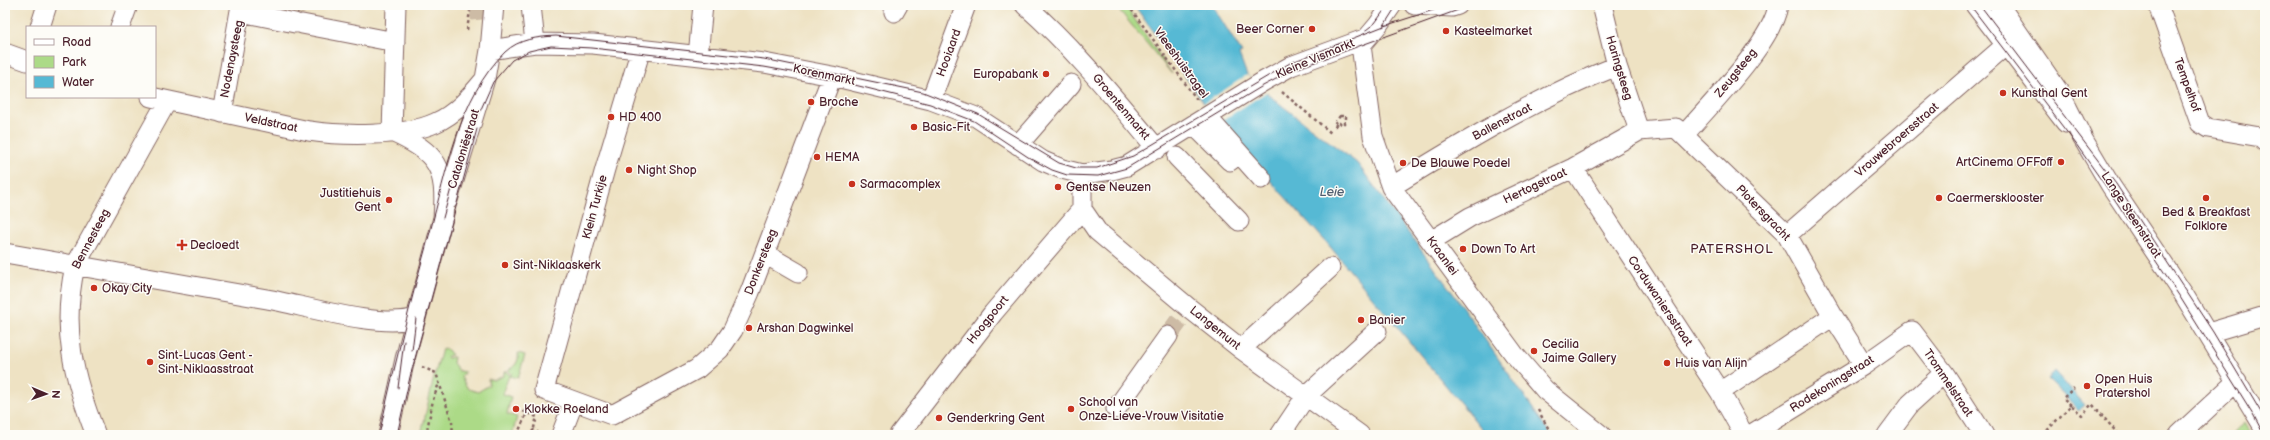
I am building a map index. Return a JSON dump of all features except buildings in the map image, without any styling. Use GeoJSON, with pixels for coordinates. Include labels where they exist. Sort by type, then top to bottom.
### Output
{"type":"FeatureCollection","features":[{"type":"Feature","properties":{"kind":"street"},"geometry":{"type":"LineString","coordinates":[[40,26],[47,5]]}},
{"type":"Feature","properties":{"kind":"street"},"geometry":{"type":"LineString","coordinates":[[120,26],[128,5]]}},
{"type":"Feature","properties":{"kind":"street"},"geometry":{"type":"LineString","coordinates":[[388,435],[405,359],[443,218],[444,182],[433,158],[423,147],[392,132],[396,5]]}},
{"type":"Feature","properties":{"kind":"street"},"geometry":{"type":"LineString","coordinates":[[484,79],[490,50],[494,5]]}},
{"type":"Feature","properties":{"kind":"street","name":"Hooiaard"},"geometry":{"type":"LineString","coordinates":[[939,103],[966,5]]}},
{"type":"Feature","properties":{"kind":"street"},"geometry":{"type":"LineString","coordinates":[[1025,5],[1053,30],[1083,61]]}},
{"type":"Feature","properties":{"kind":"street"},"geometry":{"type":"LineString","coordinates":[[1367,38],[1392,5]]}},
{"type":"Feature","properties":{"kind":"street"},"geometry":{"type":"LineString","coordinates":[[1414,5],[1452,7],[1458,5]]}},
{"type":"Feature","properties":{"kind":"street","name":"Haringsteeg"},"geometry":{"type":"LineString","coordinates":[[1602,5],[1617,66],[1639,131]]}},
{"type":"Feature","properties":{"kind":"street","name":"Zeugsteeg"},"geometry":{"type":"LineString","coordinates":[[1684,135],[1743,65],[1770,29],[1776,16],[1778,5]]}},
{"type":"Feature","properties":{"kind":"street"},"geometry":{"type":"LineString","coordinates":[[1975,5],[2080,142],[2111,186]]}},
{"type":"Feature","properties":{"kind":"street","name":"Lange Steenstraat"},"geometry":{"type":"LineString","coordinates":[[1999,5],[2061,95],[2083,139],[2111,186],[2208,333],[2264,425]]}},
{"type":"Feature","properties":{"kind":"street","name":"Tempelhof"},"geometry":{"type":"LineString","coordinates":[[2158,5],[2200,123],[2208,128],[2260,137],[2265,142]]}},
{"type":"Feature","properties":{"kind":"street"},"geometry":{"type":"LineString","coordinates":[[698,56],[702,7]]}},
{"type":"Feature","properties":{"kind":"street"},"geometry":{"type":"LineString","coordinates":[[241,9],[298,23],[395,42]]}},
{"type":"Feature","properties":{"kind":"street","name":"Nodenaysteeg"},"geometry":{"type":"LineString","coordinates":[[222,113],[241,9]]}},
{"type":"Feature","properties":{"kind":"street"},"geometry":{"type":"LineString","coordinates":[[531,11],[535,43]]}},
{"type":"Feature","properties":{"kind":"street","name":"Kleine Vismarkt"},"geometry":{"type":"LineString","coordinates":[[1204,116],[1291,66],[1367,38]]}},
{"type":"Feature","properties":{"kind":"street","name":"Kraanlei"},"geometry":{"type":"LineString","coordinates":[[1367,38],[1361,44],[1373,136],[1391,187],[1498,335],[1545,390],[1601,435]]}},
{"type":"Feature","properties":{"kind":"street","name":"Korenmarkt"},"geometry":{"type":"LineString","coordinates":[[490,50],[535,43],[593,44],[764,63],[832,76],[939,103],[976,117],[1014,142]]}},
{"type":"Feature","properties":{"kind":"street","name":"Vrouwebroersstraat"},"geometry":{"type":"LineString","coordinates":[[1787,235],[2006,45]]}},
{"type":"Feature","properties":{"kind":"street","name":"Klein Turkije"},"geometry":{"type":"LineString","coordinates":[[574,401],[544,390],[605,169],[641,49]]}},
{"type":"Feature","properties":{"kind":"street"},"geometry":{"type":"LineString","coordinates":[[5,54],[26,61]]}},
{"type":"Feature","properties":{"kind":"street","name":"Groentenmarkt"},"geometry":{"type":"LineString","coordinates":[[1157,149],[1083,61],[1072,82],[1014,142],[1043,161],[1062,169],[1082,174],[1112,170],[1127,166],[1157,149],[1204,116]]}},
{"type":"Feature","properties":{"kind":"street","name":"Ballenstraat"},"geometry":{"type":"LineString","coordinates":[[1391,187],[1461,144],[1577,82],[1617,66]]}},
{"type":"Feature","properties":{"kind":"street","name":"Donkersteeg"},"geometry":{"type":"LineString","coordinates":[[574,401],[612,414],[697,369],[720,349],[733,330],[765,254],[832,76]]}},
{"type":"Feature","properties":{"kind":"street","name":"Veldstraat"},"geometry":{"type":"LineString","coordinates":[[159,99],[334,135],[392,132],[421,128],[436,123],[465,102],[484,79]]}},
{"type":"Feature","properties":{"kind":"street","name":"Cataloniëstraat"},"geometry":{"type":"LineString","coordinates":[[443,218],[484,79]]}},
{"type":"Feature","properties":{"kind":"street","name":"Bennesteeg"},"geometry":{"type":"LineString","coordinates":[[96,435],[90,402],[71,356],[68,314],[69,296],[75,266],[159,99]]}},
{"type":"Feature","properties":{"kind":"street"},"geometry":{"type":"LineString","coordinates":[[1204,116],[1255,178]]}},
{"type":"Feature","properties":{"kind":"street","name":"Plotersgracht"},"geometry":{"type":"LineString","coordinates":[[1639,131],[1676,128],[1787,235],[1833,316],[1864,365]]}},
{"type":"Feature","properties":{"kind":"street","name":"Hertogstraat"},"geometry":{"type":"LineString","coordinates":[[1431,241],[1470,217],[1573,168],[1639,131]]}},
{"type":"Feature","properties":{"kind":"street"},"geometry":{"type":"LineString","coordinates":[[1177,157],[1239,220]]}},
{"type":"Feature","properties":{"kind":"street","name":"Corduwaniersstraat"},"geometry":{"type":"LineString","coordinates":[[1573,168],[1720,392],[1744,435]]}},
{"type":"Feature","properties":{"kind":"street"},"geometry":{"type":"LineString","coordinates":[[1082,174],[1082,209]]}},
{"type":"Feature","properties":{"kind":"street","name":"Langemunt"},"geometry":{"type":"LineString","coordinates":[[1082,209],[1097,231],[1185,313],[1241,349],[1360,435]]}},
{"type":"Feature","properties":{"kind":"street","name":"Hoogpoort"},"geometry":{"type":"LineString","coordinates":[[898,435],[993,314],[1082,209]]}},
{"type":"Feature","properties":{"kind":"street"},"geometry":{"type":"LineString","coordinates":[[5,253],[269,299],[342,314],[405,321],[416,318]]}},
{"type":"Feature","properties":{"kind":"street"},"geometry":{"type":"LineString","coordinates":[[765,254],[798,273]]}},
{"type":"Feature","properties":{"kind":"street"},"geometry":{"type":"LineString","coordinates":[[1241,349],[1330,268]]}},
{"type":"Feature","properties":{"kind":"street"},"geometry":{"type":"LineString","coordinates":[[1720,392],[1833,316]]}},
{"type":"Feature","properties":{"kind":"street"},"geometry":{"type":"LineString","coordinates":[[2208,333],[2265,316]]}},
{"type":"Feature","properties":{"kind":"street"},"geometry":{"type":"LineString","coordinates":[[1280,435],[1306,396],[1377,331]]}},
{"type":"Feature","properties":{"kind":"street","name":"Rodekoningstraat"},"geometry":{"type":"LineString","coordinates":[[1750,435],[1864,365],[1912,331]]}},
{"type":"Feature","properties":{"kind":"street","name":"Trommelstraat"},"geometry":{"type":"LineString","coordinates":[[1912,331],[1944,373],[1984,435]]}},
{"type":"Feature","properties":{"kind":"street"},"geometry":{"type":"LineString","coordinates":[[1116,409],[1168,336]]}},
{"type":"Feature","properties":{"kind":"street"},"geometry":{"type":"LineString","coordinates":[[1888,435],[1910,404],[1944,373]]}},
{"type":"Feature","properties":{"kind":"street"},"geometry":{"type":"LineString","coordinates":[[2179,435],[2237,381]]}},
{"type":"Feature","properties":{"kind":"street"},"geometry":{"type":"LineString","coordinates":[[561,435],[574,401]]}},
{"type":"Feature","properties":{"kind":"path","name":"Vleeshuistragel"},"geometry":{"type":"LineString","coordinates":[[1128,5],[1204,116]]}},
{"type":"Feature","properties":{"kind":"path"},"geometry":{"type":"LineString","coordinates":[[467,30],[470,12]]}},
{"type":"Feature","properties":{"kind":"path"},"geometry":{"type":"LineString","coordinates":[[1267,79],[1331,133]]}},
{"type":"Feature","properties":{"kind":"path"},"geometry":{"type":"LineString","coordinates":[[1340,116],[1346,116],[1346,121],[1342,125],[1338,122],[1335,126],[1334,124],[1340,116]]}},
{"type":"Feature","properties":{"kind":"path"},"geometry":{"type":"LineString","coordinates":[[405,359],[436,373],[452,422],[453,435]]}},
{"type":"Feature","properties":{"kind":"path"},"geometry":{"type":"LineString","coordinates":[[426,435],[433,400],[440,382]]}},
{"type":"Feature","properties":{"kind":"path"},"geometry":{"type":"LineString","coordinates":[[2074,388],[2063,398],[2082,415],[2092,404],[2120,435]]}},
{"type":"Feature","properties":{"kind":"path"},"geometry":{"type":"LineString","coordinates":[[2043,435],[2071,404]]}},
{"type":"Feature","properties":{"kind":"path"},"geometry":{"type":"LineString","coordinates":[[523,412],[537,417],[532,435]]}},
{"type":"Feature","properties":{"kind":"path"},"geometry":{"type":"LineString","coordinates":[[517,435],[527,413]]}},
{"type":"Feature","properties":{"kind":"path"},"geometry":{"type":"LineString","coordinates":[[534,430],[538,432]]}},
{"type":"Feature","properties":{"kind":"path"},"geometry":{"type":"LineString","coordinates":[[527,435],[534,430]]}},
{"type":"Feature","properties":{"kind":"green space"},"geometry":{"type":"Polygon","coordinates":[[[1115,5],[1125,5],[1172,74],[1115,5]]]}},
{"type":"Feature","properties":{"kind":"green space"},"geometry":{"type":"Polygon","coordinates":[[[442,349],[448,350],[452,355],[447,356],[448,358],[454,357],[453,363],[459,371],[465,372],[461,377],[468,389],[478,392],[489,385],[488,379],[494,380],[503,376],[505,371],[510,375],[512,374],[508,370],[516,363],[518,353],[525,355],[518,378],[509,376],[502,394],[511,397],[507,414],[517,417],[512,435],[421,435],[442,349]]]}},
{"type":"Feature","properties":{"kind":"green space"},"geometry":{"type":"Polygon","coordinates":[[[2244,423],[2251,435],[2232,435],[2244,423]]]}},
{"type":"Feature","properties":{"kind":"water","name":"Leie"},"geometry":{"type":"Polygon","coordinates":[[[1134,5],[1212,5],[1242,53],[1239,54],[1247,75],[1276,101],[1357,163],[1455,296],[1551,435],[1487,435],[1327,243],[1222,128],[1134,5]]]}},
{"type":"Feature","properties":{"kind":"water"},"geometry":{"type":"Polygon","coordinates":[[[2054,371],[2085,405],[2079,410],[2047,379],[2054,371]]]}},
{"type":"Feature","properties":{"kind":"pier"},"geometry":{"type":"Polygon","coordinates":[[[1247,75],[1267,92],[1218,123],[1203,104],[1247,75]]]}},
{"type":"Feature","properties":{"kind":"tunnel"},"geometry":{"type":"LineString","coordinates":[[470,11],[491,9],[491,5]]}},
{"type":"Feature","properties":{"kind":"tunnel"},"geometry":{"type":"LineString","coordinates":[[1168,336],[1181,318]]}},
{"type":"Feature","properties":{"kind":"tram line"},"geometry":{"type":"LineString","coordinates":[[1366,30],[1375,23],[1388,5]]}},
{"type":"Feature","properties":{"kind":"tram line"},"geometry":{"type":"LineString","coordinates":[[1383,27],[1397,5]]}},
{"type":"Feature","properties":{"kind":"tram line"},"geometry":{"type":"LineString","coordinates":[[379,435],[409,308],[456,137],[465,113],[489,70],[505,52],[522,41],[556,36],[764,59],[923,92],[978,114],[1059,163],[1076,168],[1097,168],[1133,156],[1290,63],[1384,26],[1449,5]]}},
{"type":"Feature","properties":{"kind":"tram line"},"geometry":{"type":"LineString","coordinates":[[443,218],[459,159],[493,82],[512,60],[529,51],[551,46],[592,48],[764,67],[831,79],[930,104],[974,121],[1028,157],[1052,170],[1067,175],[1098,176],[1127,168],[1261,87],[1293,70],[1472,5]]}},
{"type":"Feature","properties":{"kind":"tram line"},"geometry":{"type":"LineString","coordinates":[[1970,5],[2076,144],[2107,188],[2180,297],[2253,414],[2264,435]]}},
{"type":"Feature","properties":{"kind":"tram line"},"geometry":{"type":"LineString","coordinates":[[1980,5],[2116,184],[2213,332],[2265,419]]}},
{"type":"Feature","properties":{"kind":"tram line"},"geometry":{"type":"LineString","coordinates":[[397,435],[410,377],[477,129]]}},
{"type":"Feature","properties":{"kind":"tram line"},"geometry":{"type":"LineString","coordinates":[[412,351],[416,318]]}},
{"type":"Feature","properties":{"kind":"tram line"},"geometry":{"type":"LineString","coordinates":[[398,388],[404,341]]}},
{"type":"Feature","properties":{"kind":"place","name":"Beer Corner"},"geometry":{"type":"Point","coordinates":[1312,29]}},
{"type":"Feature","properties":{"kind":"place","name":"Kasteelmarket"},"geometry":{"type":"Point","coordinates":[1446,31]}},
{"type":"Feature","properties":{"kind":"place","name":"Europabank"},"geometry":{"type":"Point","coordinates":[1046,74]}},
{"type":"Feature","properties":{"kind":"place","name":"Kunsthal Gent"},"geometry":{"type":"Point","coordinates":[2003,93]}},
{"type":"Feature","properties":{"kind":"place","name":"Broche"},"geometry":{"type":"Point","coordinates":[811,102]}},
{"type":"Feature","properties":{"kind":"place","name":"HD 400"},"geometry":{"type":"Point","coordinates":[611,117]}},
{"type":"Feature","properties":{"kind":"place","name":"Basic-Fit"},"geometry":{"type":"Point","coordinates":[914,127]}},
{"type":"Feature","properties":{"kind":"place","name":"HEMA"},"geometry":{"type":"Point","coordinates":[817,157]}},
{"type":"Feature","properties":{"kind":"place","name":"ArtCinema OFFoff"},"geometry":{"type":"Point","coordinates":[2061,162]}},
{"type":"Feature","properties":{"kind":"place","name":"De Blauwe Poedel"},"geometry":{"type":"Point","coordinates":[1403,163]}},
{"type":"Feature","properties":{"kind":"place","name":"Night Shop"},"geometry":{"type":"Point","coordinates":[629,170]}},
{"type":"Feature","properties":{"kind":"place","name":"Sarmacomplex"},"geometry":{"type":"Point","coordinates":[852,184]}},
{"type":"Feature","properties":{"kind":"place","name":"Gentse Neuzen"},"geometry":{"type":"Point","coordinates":[1058,187]}},
{"type":"Feature","properties":{"kind":"place","name":"Caermersklooster"},"geometry":{"type":"Point","coordinates":[1939,198]}},
{"type":"Feature","properties":{"kind":"place","name":"Bed & Breakfast Folklore"},"geometry":{"type":"Point","coordinates":[2206,198]}},
{"type":"Feature","properties":{"kind":"place","name":"Justitiehuis Gent"},"geometry":{"type":"Point","coordinates":[389,200]}},
{"type":"Feature","properties":{"kind":"place","name":"Decloedt"},"geometry":{"type":"Point","coordinates":[182,245]}},
{"type":"Feature","properties":{"kind":"place","name":"Down To Art"},"geometry":{"type":"Point","coordinates":[1463,249]}},
{"type":"Feature","properties":{"kind":"place","name":"Sint-Niklaaskerk"},"geometry":{"type":"Point","coordinates":[505,265]}},
{"type":"Feature","properties":{"kind":"place","name":"Okay City"},"geometry":{"type":"Point","coordinates":[94,288]}},
{"type":"Feature","properties":{"kind":"place","name":"Banier"},"geometry":{"type":"Point","coordinates":[1361,320]}},
{"type":"Feature","properties":{"kind":"place","name":"Arshan Dagwinkel"},"geometry":{"type":"Point","coordinates":[749,328]}},
{"type":"Feature","properties":{"kind":"place","name":"Cecilia Jaime Gallery"},"geometry":{"type":"Point","coordinates":[1534,351]}},
{"type":"Feature","properties":{"kind":"place","name":"Sint-Lucas Gent - Sint-Niklaasstraat"},"geometry":{"type":"Point","coordinates":[150,362]}},
{"type":"Feature","properties":{"kind":"place","name":"Huis van Alijn"},"geometry":{"type":"Point","coordinates":[1667,363]}},
{"type":"Feature","properties":{"kind":"place","name":"Open Huis Pratershol"},"geometry":{"type":"Point","coordinates":[2087,386]}},
{"type":"Feature","properties":{"kind":"place","name":"Klokke Roeland"},"geometry":{"type":"Point","coordinates":[516,409]}},
{"type":"Feature","properties":{"kind":"place","name":"School van Onze-Lieve-Vrouw Visitatie"},"geometry":{"type":"Point","coordinates":[1071,409]}},
{"type":"Feature","properties":{"kind":"place","name":"Genderkring Gent"},"geometry":{"type":"Point","coordinates":[939,418]}},
{"type":"Feature","properties":{"kind":"district","name":"PATERSHOL"},"geometry":{"type":"Point","coordinates":[1732,249]}}]}
